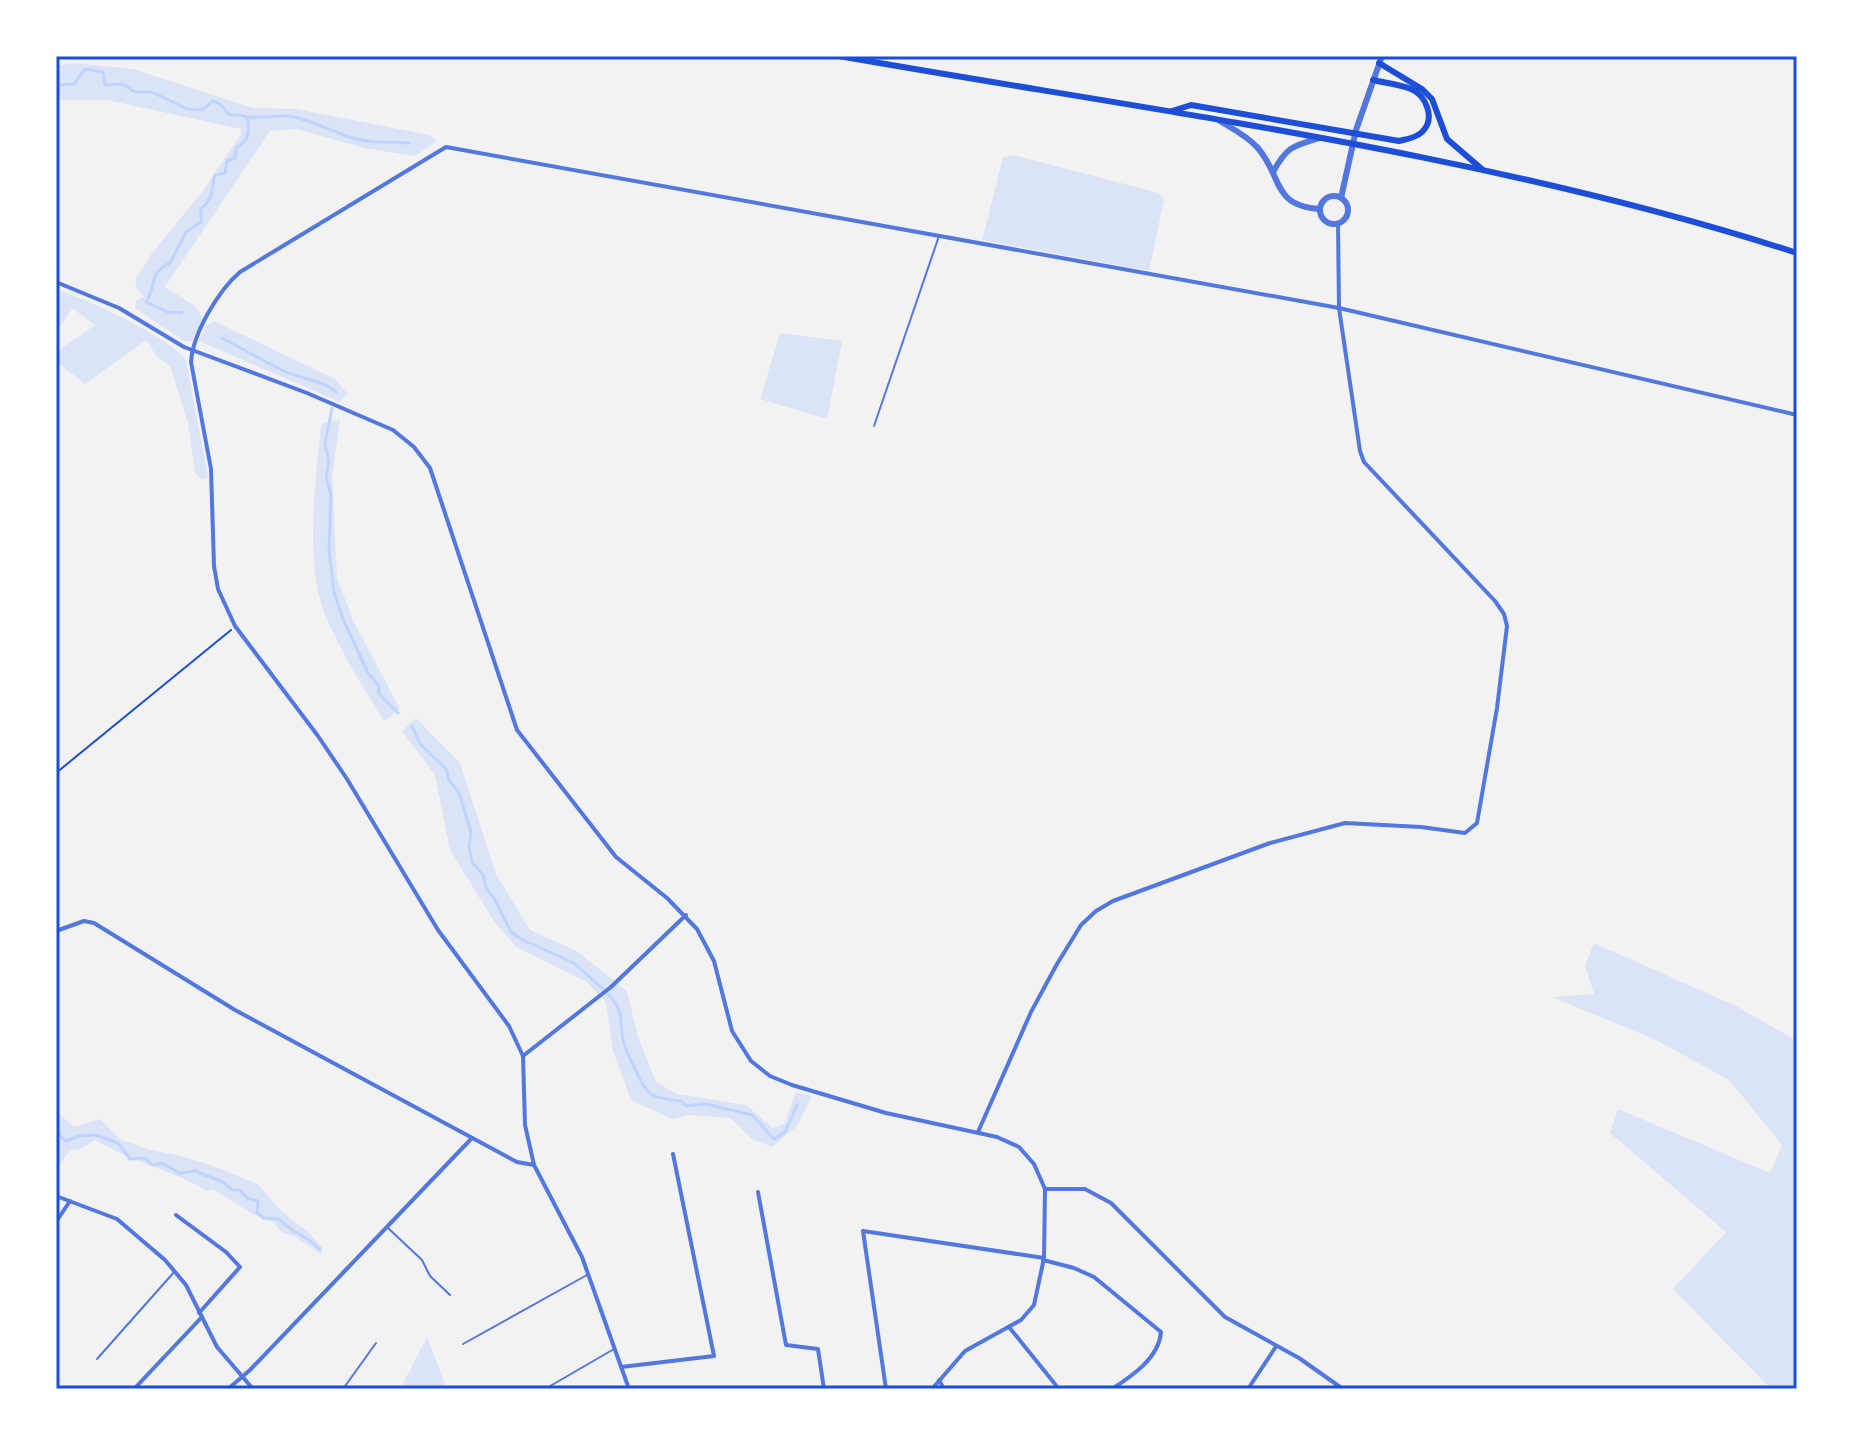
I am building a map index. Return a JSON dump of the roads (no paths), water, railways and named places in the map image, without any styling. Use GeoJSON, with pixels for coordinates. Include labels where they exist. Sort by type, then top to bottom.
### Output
{"type":"FeatureCollection","features":[{"type":"Feature","properties":{"kind":"main road"},"geometry":{"type":"LineString","coordinates":[[839,56],[1319,138],[1486,172],[1649,210],[1797,253]]}},
{"type":"Feature","properties":{"kind":"main road"},"geometry":{"type":"LineString","coordinates":[[1380,59],[1432,99],[1447,139],[1486,172]]}},
{"type":"Feature","properties":{"kind":"main road"},"geometry":{"type":"LineString","coordinates":[[1169,112],[1191,105],[1399,141],[1424,131],[1429,119],[1421,96],[1413,89],[1373,80]]}},
{"type":"Feature","properties":{"kind":"street"},"geometry":{"type":"LineString","coordinates":[[1793,56],[1797,61]]}},
{"type":"Feature","properties":{"kind":"street"},"geometry":{"type":"LineString","coordinates":[[1320,209],[1325,221],[1338,224],[1346,218],[1348,210],[1341,198],[1349,160],[1380,59]]}},
{"type":"Feature","properties":{"kind":"street"},"geometry":{"type":"LineString","coordinates":[[1220,121],[1259,149],[1282,195],[1290,201],[1320,209]]}},
{"type":"Feature","properties":{"kind":"street"},"geometry":{"type":"LineString","coordinates":[[1273,172],[1284,153],[1294,145],[1319,138]]}},
{"type":"Feature","properties":{"kind":"street"},"geometry":{"type":"LineString","coordinates":[[629,1389],[575,1243],[534,1165],[525,1125],[523,1056],[509,1026],[438,930],[347,779],[235,626],[218,589],[214,566],[211,469],[191,362],[193,349],[218,296],[240,272],[446,147],[1339,308],[1797,415]]}},
{"type":"Feature","properties":{"kind":"street"},"geometry":{"type":"LineString","coordinates":[[1320,209],[1328,198],[1341,198]]}},
{"type":"Feature","properties":{"kind":"street"},"geometry":{"type":"LineString","coordinates":[[978,1132],[1031,1012],[1081,925],[1096,911],[1113,901],[1270,843],[1345,823],[1465,833],[1477,823],[1507,640],[1504,614],[1364,462],[1339,308],[1338,224]]}},
{"type":"Feature","properties":{"kind":"street"},"geometry":{"type":"LineString","coordinates":[[56,282],[119,308],[184,347],[363,416],[393,430],[414,447],[430,468],[517,730],[616,857],[686,915],[697,929],[714,961],[732,1031],[758,1068],[781,1081],[832,1097],[918,1121],[978,1132],[1019,1147],[1034,1164],[1045,1189],[1044,1259],[1034,1305],[1028,1314],[1009,1327],[965,1351],[932,1389]]}},
{"type":"Feature","properties":{"kind":"street"},"geometry":{"type":"LineString","coordinates":[[523,1056],[611,987],[686,915]]}},
{"type":"Feature","properties":{"kind":"street"},"geometry":{"type":"LineString","coordinates":[[56,931],[84,921],[94,923],[235,1010],[517,1162],[534,1165]]}},
{"type":"Feature","properties":{"kind":"street"},"geometry":{"type":"LineString","coordinates":[[228,1389],[472,1138]]}},
{"type":"Feature","properties":{"kind":"street"},"geometry":{"type":"LineString","coordinates":[[621,1367],[714,1356],[673,1154]]}},
{"type":"Feature","properties":{"kind":"street"},"geometry":{"type":"LineString","coordinates":[[1045,1189],[1085,1189],[1111,1203],[1225,1317],[1299,1358],[1343,1389]]}},
{"type":"Feature","properties":{"kind":"street"},"geometry":{"type":"LineString","coordinates":[[758,1192],[786,1345],[818,1349],[824,1389]]}},
{"type":"Feature","properties":{"kind":"street"},"geometry":{"type":"LineString","coordinates":[[56,1196],[117,1219],[175,1270],[186,1285],[217,1347],[253,1389]]}},
{"type":"Feature","properties":{"kind":"street"},"geometry":{"type":"LineString","coordinates":[[56,1222],[70,1201]]}},
{"type":"Feature","properties":{"kind":"street"},"geometry":{"type":"LineString","coordinates":[[134,1389],[240,1267],[226,1252],[176,1215]]}},
{"type":"Feature","properties":{"kind":"street"},"geometry":{"type":"LineString","coordinates":[[886,1389],[863,1231],[1044,1259],[1094,1277],[1161,1332],[1160,1340],[1140,1370],[1112,1389]]}},
{"type":"Feature","properties":{"kind":"street"},"geometry":{"type":"LineString","coordinates":[[1009,1327],[1059,1389]]}},
{"type":"Feature","properties":{"kind":"street"},"geometry":{"type":"LineString","coordinates":[[1248,1389],[1276,1347]]}},
{"type":"Feature","properties":{"kind":"street"},"geometry":{"type":"LineString","coordinates":[[939,1380],[944,1389]]}},
{"type":"Feature","properties":{"kind":"lane"},"geometry":{"type":"LineString","coordinates":[[874,426],[940,235]]}},
{"type":"Feature","properties":{"kind":"lane"},"geometry":{"type":"LineString","coordinates":[[387,1227],[422,1260],[430,1276],[450,1295]]}},
{"type":"Feature","properties":{"kind":"lane"},"geometry":{"type":"LineString","coordinates":[[97,1359],[175,1270]]}},
{"type":"Feature","properties":{"kind":"lane"},"geometry":{"type":"LineString","coordinates":[[463,1344],[588,1274]]}},
{"type":"Feature","properties":{"kind":"lane"},"geometry":{"type":"LineString","coordinates":[[343,1389],[376,1343]]}},
{"type":"Feature","properties":{"kind":"lane"},"geometry":{"type":"LineString","coordinates":[[545,1389],[615,1348]]}},
{"type":"Feature","properties":{"kind":"waterway"},"geometry":{"type":"LineString","coordinates":[[56,85],[74,84],[85,69],[103,72],[105,85],[122,84],[135,92],[152,92],[187,109],[202,110],[213,101],[230,115],[247,117],[249,131],[246,139],[236,148],[235,158],[227,161],[225,173],[215,175],[211,197],[201,209],[201,222],[186,232],[170,263],[156,275],[146,302],[168,312],[182,313]]}},
{"type":"Feature","properties":{"kind":"waterway"},"geometry":{"type":"LineString","coordinates":[[247,117],[286,116],[353,138],[409,143]]}},
{"type":"Feature","properties":{"kind":"waterway"},"geometry":{"type":"LineString","coordinates":[[222,338],[284,371],[336,392]]}},
{"type":"Feature","properties":{"kind":"waterway"},"geometry":{"type":"LineString","coordinates":[[332,408],[325,444],[329,461],[326,478],[331,495],[329,550],[334,592],[368,673],[379,686],[379,694],[398,713]]}},
{"type":"Feature","properties":{"kind":"waterway"},"geometry":{"type":"LineString","coordinates":[[412,726],[420,744],[446,769],[449,780],[459,793],[471,832],[469,847],[472,862],[483,875],[486,888],[511,932],[574,963],[603,989]]}},
{"type":"Feature","properties":{"kind":"waterway"},"geometry":{"type":"LineString","coordinates":[[608,994],[619,1011],[628,1054],[643,1085],[656,1097],[681,1101],[686,1106],[706,1104],[752,1115],[774,1139],[785,1132],[797,1105]]}},
{"type":"Feature","properties":{"kind":"waterway"},"geometry":{"type":"LineString","coordinates":[[56,1125],[66,1141],[96,1135],[118,1143],[130,1159],[145,1158],[152,1165],[162,1163],[180,1173],[195,1171],[223,1182],[232,1190],[240,1190],[247,1198],[258,1201],[257,1212],[263,1218],[279,1219],[319,1249]]}}]}
